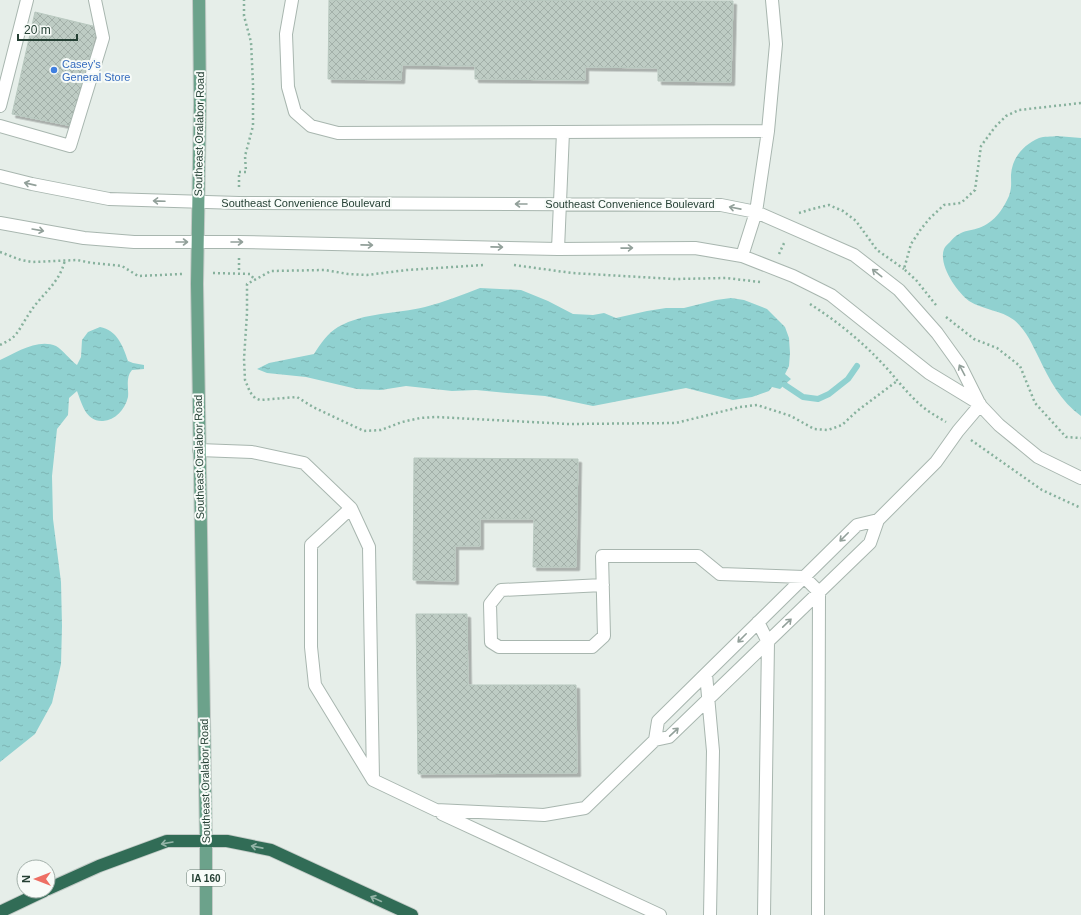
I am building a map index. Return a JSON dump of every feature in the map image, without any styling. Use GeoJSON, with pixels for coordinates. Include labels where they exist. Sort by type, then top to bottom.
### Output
{"type":"FeatureCollection","features":[{"type":"Feature","properties":{"kind":"highway"},"geometry":{"type":"LineString","coordinates":[[56,885],[99,866],[167,841],[227,841],[272,850],[412,915]]}},
{"type":"Feature","properties":{"kind":"highway"},"geometry":{"type":"LineString","coordinates":[[0,912],[27,899]]}},
{"type":"Feature","properties":{"kind":"main road","name":"Southeast Oralabor Road"},"geometry":{"type":"LineString","coordinates":[[199,0],[199,450],[206,915]]}},
{"type":"Feature","properties":{"kind":"street"},"geometry":{"type":"LineString","coordinates":[[0,106],[27,0]]}},
{"type":"Feature","properties":{"kind":"street"},"geometry":{"type":"LineString","coordinates":[[0,126],[70,146],[104,38],[95,0]]}},
{"type":"Feature","properties":{"kind":"street"},"geometry":{"type":"LineString","coordinates":[[292,0],[286,34],[288,87],[295,112],[311,126],[338,132],[768,131]]}},
{"type":"Feature","properties":{"kind":"street"},"geometry":{"type":"LineString","coordinates":[[742,256],[756,212],[768,131],[776,44],[772,0]]}},
{"type":"Feature","properties":{"kind":"street"},"geometry":{"type":"LineString","coordinates":[[558,249],[563,132]]}},
{"type":"Feature","properties":{"kind":"street","name":"Southeast Convenience Boulevard"},"geometry":{"type":"LineString","coordinates":[[0,176],[32,184],[109,199],[239,203],[721,205],[756,212],[854,255],[899,290],[937,333],[960,365],[980,405]]}},
{"type":"Feature","properties":{"kind":"street","name":"Southeast Convenience Boulevard"},"geometry":{"type":"LineString","coordinates":[[0,223],[84,238],[134,242],[239,242],[558,249],[695,248],[742,256],[793,276],[831,295],[929,373],[980,405],[999,425],[1038,457],[1081,478]]}},
{"type":"Feature","properties":{"kind":"street"},"geometry":{"type":"LineString","coordinates":[[436,810],[544,815],[585,808],[655,740],[669,737],[870,543],[878,520],[936,462],[958,431],[980,405]]}},
{"type":"Feature","properties":{"kind":"street"},"geometry":{"type":"LineString","coordinates":[[199,450],[252,452],[304,463],[351,508],[369,547],[373,780]]}},
{"type":"Feature","properties":{"kind":"street"},"geometry":{"type":"LineString","coordinates":[[351,508],[311,545],[311,647],[315,685],[373,780],[660,915]]}},
{"type":"Feature","properties":{"kind":"street"},"geometry":{"type":"LineString","coordinates":[[655,740],[658,721],[758,622],[857,525],[878,520]]}},
{"type":"Feature","properties":{"kind":"street"},"geometry":{"type":"LineString","coordinates":[[603,585],[501,590],[490,604],[491,642],[499,647],[592,647],[604,636],[603,585],[602,556],[698,556],[720,574],[804,577],[819,592],[818,915]]}},
{"type":"Feature","properties":{"kind":"street"},"geometry":{"type":"LineString","coordinates":[[758,622],[768,642],[764,915]]}},
{"type":"Feature","properties":{"kind":"street"},"geometry":{"type":"LineString","coordinates":[[706,674],[713,751],[710,915]]}},
{"type":"Feature","properties":{"kind":"path"},"geometry":{"type":"LineString","coordinates":[[239,203],[239,172],[246,172],[245,156],[252,126],[253,84],[251,42],[244,16],[244,0]]}},
{"type":"Feature","properties":{"kind":"path"},"geometry":{"type":"LineString","coordinates":[[939,309],[916,280],[904,269],[911,244],[921,229],[944,206],[961,203],[976,190],[981,146],[995,127],[1006,116],[1019,110],[1081,103]]}},
{"type":"Feature","properties":{"kind":"path"},"geometry":{"type":"LineString","coordinates":[[239,242],[239,273]]}},
{"type":"Feature","properties":{"kind":"path"},"geometry":{"type":"LineString","coordinates":[[0,252],[21,260],[32,262],[77,260],[122,266],[138,276],[198,273],[239,273],[250,274],[254,279]]}},
{"type":"Feature","properties":{"kind":"path"},"geometry":{"type":"LineString","coordinates":[[0,345],[12,339],[21,328],[36,304],[51,289],[63,267],[65,260]]}},
{"type":"Feature","properties":{"kind":"path"},"geometry":{"type":"LineString","coordinates":[[487,264],[407,270],[367,275],[348,274],[325,270],[272,271],[254,279],[247,284],[244,359],[245,380],[250,392],[255,398],[260,400],[297,397],[313,407],[364,431],[381,430],[402,422],[420,418],[436,417],[569,424],[676,423],[740,407],[758,405],[792,416],[814,429],[828,430],[842,425],[857,411],[897,381]]}},
{"type":"Feature","properties":{"kind":"path"},"geometry":{"type":"LineString","coordinates":[[512,265],[572,273],[674,279],[726,278],[767,282]]}},
{"type":"Feature","properties":{"kind":"path"},"geometry":{"type":"LineString","coordinates":[[810,304],[856,338],[880,360],[897,381],[923,408],[1042,490],[1081,508]]}},
{"type":"Feature","properties":{"kind":"path"},"geometry":{"type":"LineString","coordinates":[[944,315],[974,339],[997,348],[1008,355],[1020,366],[1035,403],[1066,437],[1081,438]]}},
{"type":"Feature","properties":{"kind":"water"},"geometry":{"type":"Polygon","coordinates":[[[1057,136],[1081,138],[1081,416],[1067,404],[1056,390],[1022,328],[1009,317],[974,304],[964,297],[954,285],[946,270],[943,255],[945,247],[954,237],[963,232],[982,227],[1000,212],[1010,193],[1011,175],[1014,163],[1023,148],[1039,138],[1057,136]]]}},
{"type":"Feature","properties":{"kind":"water"},"geometry":{"type":"Polygon","coordinates":[[[480,288],[521,290],[548,301],[573,314],[593,315],[604,313],[616,318],[666,308],[684,308],[716,300],[731,298],[744,300],[767,309],[785,327],[789,338],[790,353],[789,366],[785,374],[791,379],[780,389],[772,387],[769,391],[752,397],[733,400],[686,388],[593,406],[545,396],[476,390],[452,391],[406,386],[381,390],[357,389],[306,377],[267,373],[257,369],[269,363],[314,354],[331,332],[348,322],[370,316],[425,307],[480,288]]]}},
{"type":"Feature","properties":{"kind":"water"},"geometry":{"type":"Polygon","coordinates":[[[100,327],[111,331],[115,335],[124,350],[128,361],[144,365],[144,369],[132,370],[130,373],[128,380],[127,402],[119,414],[112,419],[97,421],[92,419],[83,406],[77,391],[69,398],[68,415],[57,429],[52,476],[53,519],[61,582],[61,664],[52,703],[35,734],[0,762],[0,360],[27,347],[49,344],[59,348],[77,365],[81,357],[82,340],[88,332],[100,327]]]}},
{"type":"Feature","properties":{"kind":"building"},"geometry":{"type":"Polygon","coordinates":[[[329,0],[733,1],[731,82],[658,81],[658,68],[585,67],[585,80],[475,79],[475,66],[402,65],[401,80],[328,79],[329,0]]]}},
{"type":"Feature","properties":{"kind":"building","name":"Casey's General Store"},"geometry":{"type":"Polygon","coordinates":[[[35,12],[97,27],[72,126],[12,114],[35,12]]]}},
{"type":"Feature","properties":{"kind":"building"},"geometry":{"type":"Polygon","coordinates":[[[414,458],[578,459],[576,567],[533,567],[534,519],[480,519],[480,546],[455,546],[455,581],[413,580],[414,458]]]}},
{"type":"Feature","properties":{"kind":"building"},"geometry":{"type":"Polygon","coordinates":[[[416,614],[467,614],[468,685],[576,685],[577,773],[418,774],[416,614]]]}},
{"type":"Feature","properties":{"kind":"waterway"},"geometry":{"type":"LineString","coordinates":[[785,385],[803,397],[818,399],[829,394],[848,379],[857,366]]}},
{"type":"Feature","properties":{"kind":"place","name":"Casey's General Store"},"geometry":{"type":"Point","coordinates":[54,70]}}]}
